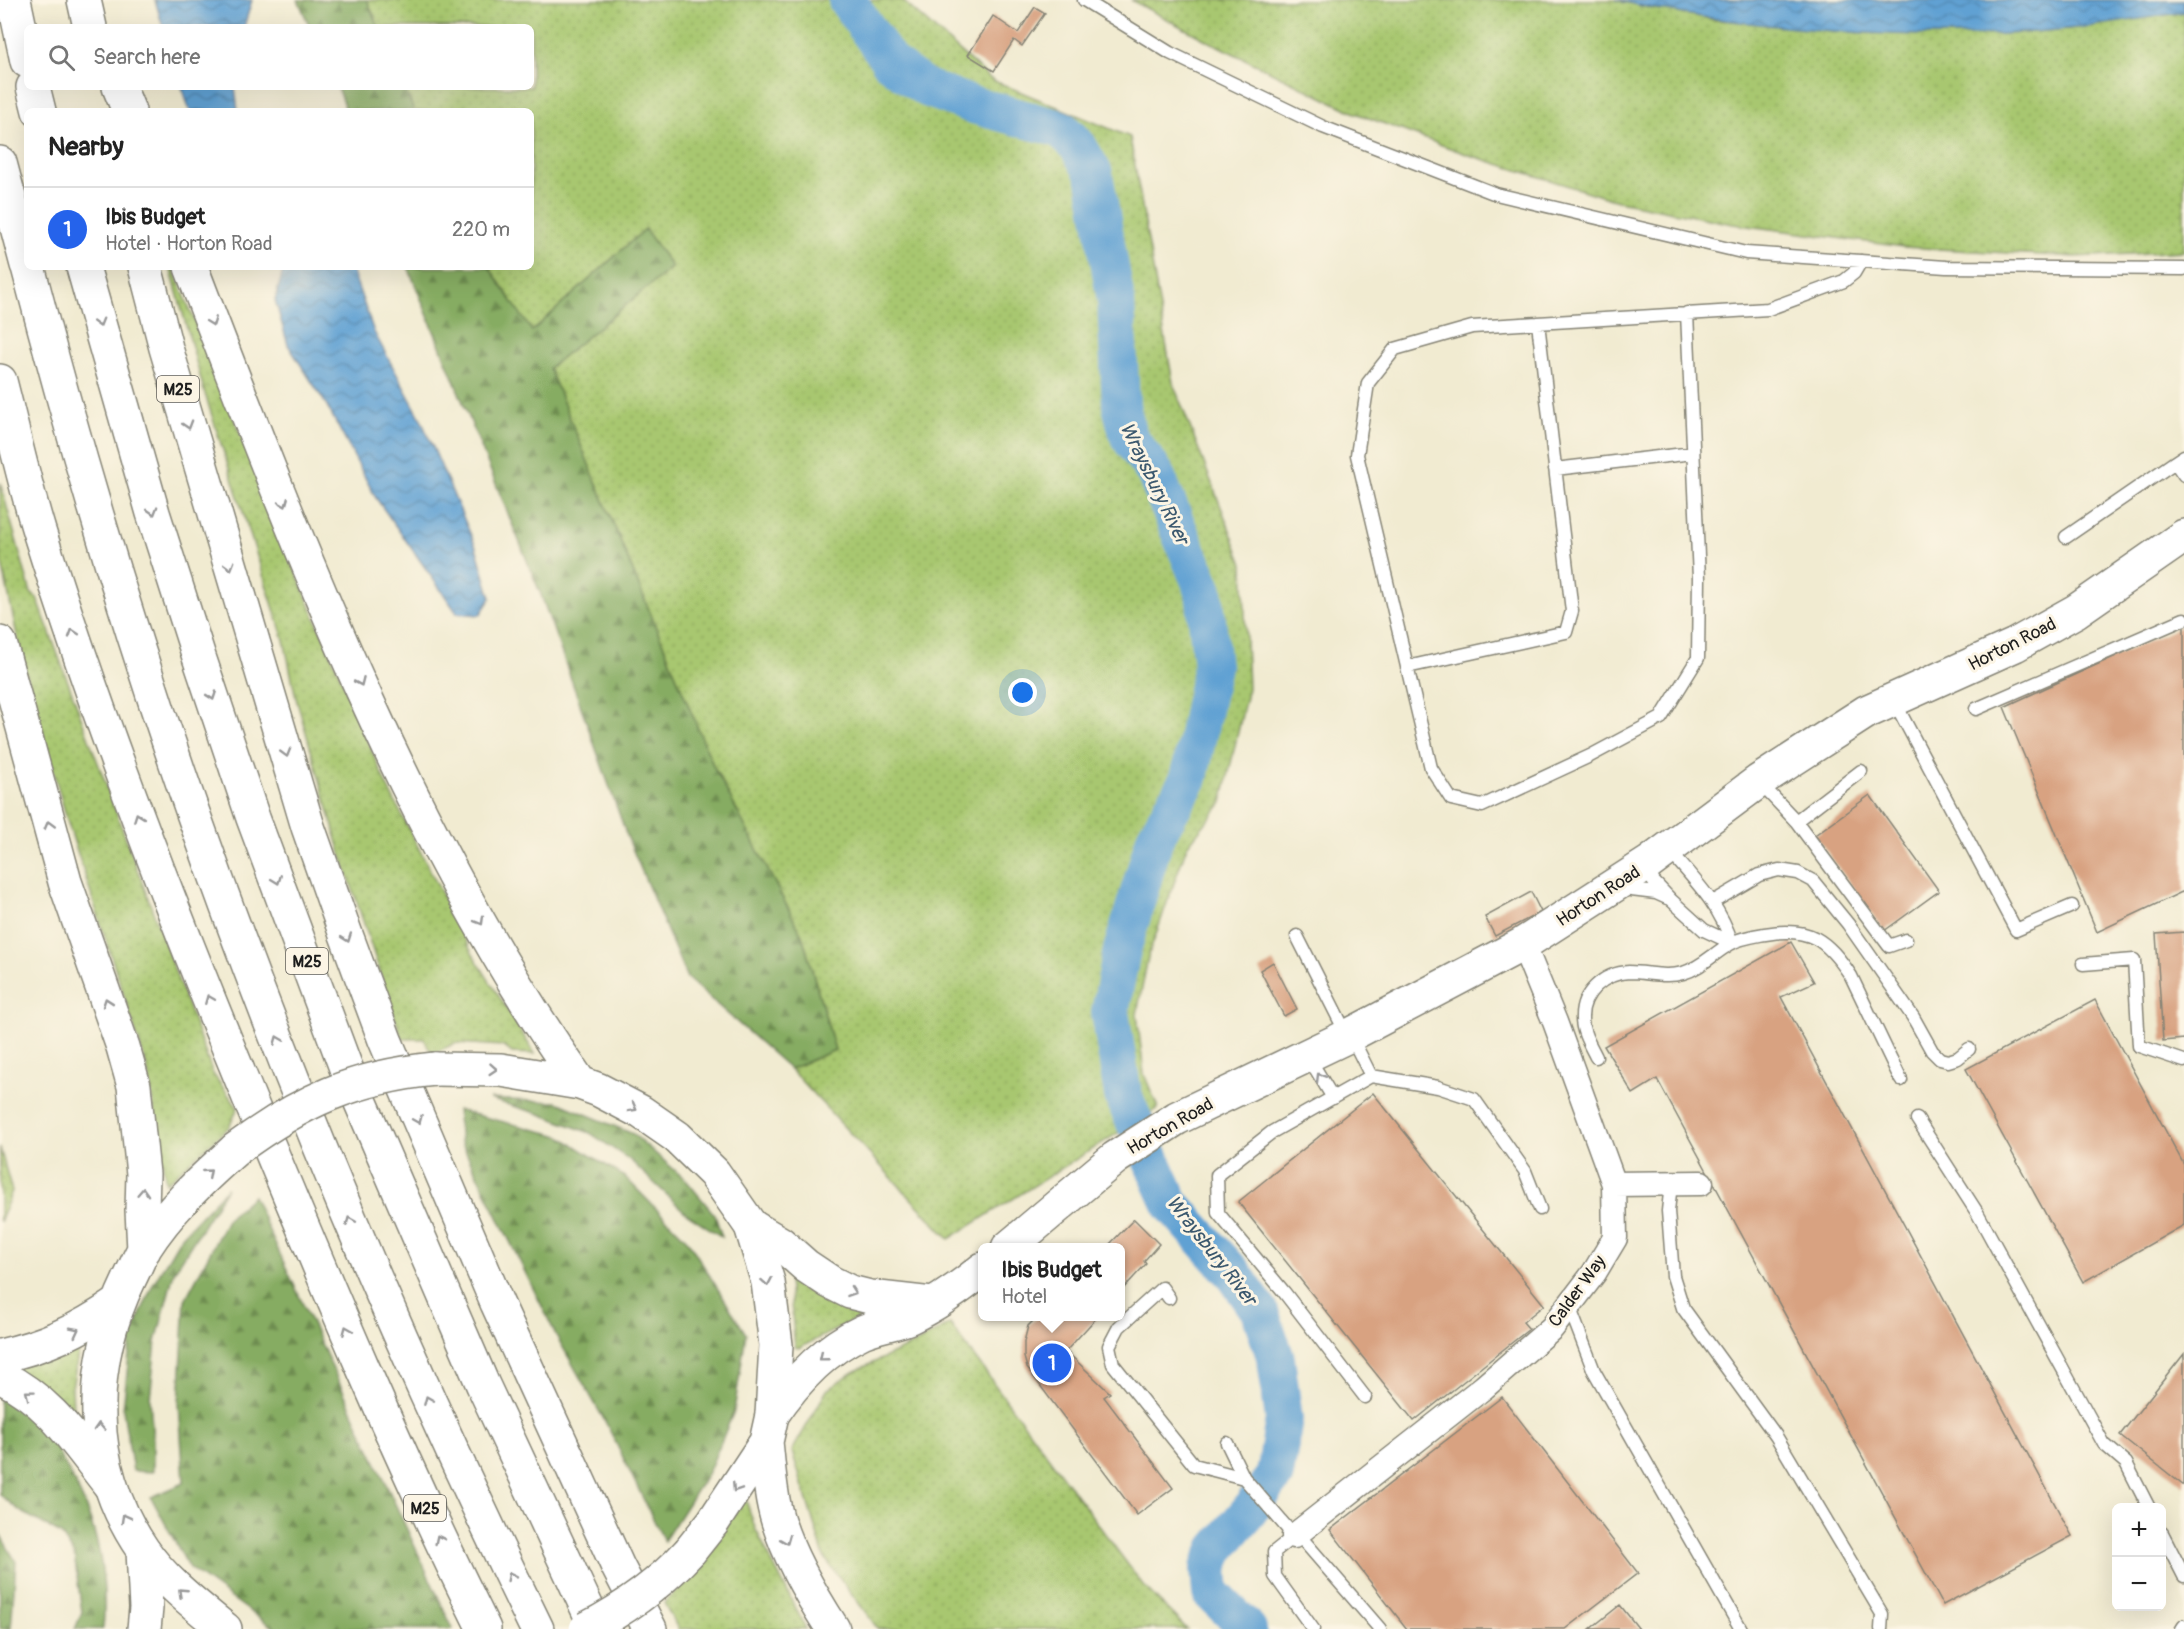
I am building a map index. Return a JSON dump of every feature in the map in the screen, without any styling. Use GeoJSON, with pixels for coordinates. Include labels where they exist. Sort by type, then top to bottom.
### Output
{"type":"FeatureCollection","features":[{"type":"Feature","properties":{"kind":"main road"},"geometry":{"type":"LineString","coordinates":[[14,0],[24,47]]}},
{"type":"Feature","properties":{"kind":"main road"},"geometry":{"type":"LineString","coordinates":[[34,90],[38,108]]}},
{"type":"Feature","properties":{"kind":"main road"},"geometry":{"type":"LineString","coordinates":[[103,90],[106,108]]}},
{"type":"Feature","properties":{"kind":"main road"},"geometry":{"type":"LineString","coordinates":[[120,90],[128,108]]}},
{"type":"Feature","properties":{"kind":"main road","name":"M25"},"geometry":{"type":"LineString","coordinates":[[0,163],[24,255]]}},
{"type":"Feature","properties":{"kind":"main road","name":"M25"},"geometry":{"type":"LineString","coordinates":[[28,270],[80,456],[140,652],[192,811],[248,965],[337,1190],[436,1419],[537,1629]]}},
{"type":"Feature","properties":{"kind":"main road","name":"M25"},"geometry":{"type":"LineString","coordinates":[[84,270],[153,513],[199,657],[253,818],[346,1068],[483,1385],[597,1629]]}},
{"type":"Feature","properties":{"kind":"main road","name":"M25"},"geometry":{"type":"LineString","coordinates":[[146,270],[166,348],[308,827],[349,943],[385,1040],[496,1303],[618,1567],[650,1629]]}},
{"type":"Feature","properties":{"kind":"main road"},"geometry":{"type":"LineString","coordinates":[[192,270],[314,576],[381,728],[450,870],[549,1038],[580,1083]]}},
{"type":"Feature","properties":{"kind":"main road","name":"M25"},"geometry":{"type":"LineString","coordinates":[[0,381],[38,528],[104,726],[169,900],[322,1274],[432,1525],[484,1629]]}},
{"type":"Feature","properties":{"kind":"main road","name":"Horton Road"},"geometry":{"type":"LineString","coordinates":[[1014,1243],[1115,1158],[1177,1118],[1349,1036],[1523,944],[1610,889],[1759,781],[1866,712],[2026,639],[2076,611],[2180,543]]}},
{"type":"Feature","properties":{"kind":"main road"},"geometry":{"type":"LineString","coordinates":[[0,644],[65,882],[123,1047],[134,1086],[143,1174],[144,1250]]}},
{"type":"Feature","properties":{"kind":"main road"},"geometry":{"type":"LineString","coordinates":[[225,1629],[179,1591],[143,1551],[109,1484],[102,1456],[99,1390],[117,1304],[144,1250],[172,1212],[199,1182],[236,1149],[290,1112],[349,1086],[387,1076],[435,1069],[501,1070],[580,1083],[599,1090],[641,1112],[678,1137],[714,1173],[751,1226],[768,1282],[776,1345],[769,1429],[771,1490],[777,1519],[804,1580],[832,1629]]}},
{"type":"Feature","properties":{"kind":"main road"},"geometry":{"type":"LineString","coordinates":[[751,1226],[780,1243],[806,1266],[850,1292],[870,1297],[932,1304]]}},
{"type":"Feature","properties":{"kind":"main road"},"geometry":{"type":"LineString","coordinates":[[586,1629],[657,1584],[690,1551],[713,1522],[769,1429],[790,1388],[825,1354],[862,1332],[909,1317],[958,1289],[978,1273]]}},
{"type":"Feature","properties":{"kind":"main road"},"geometry":{"type":"LineString","coordinates":[[0,1356],[63,1337],[117,1304]]}},
{"type":"Feature","properties":{"kind":"main road"},"geometry":{"type":"LineString","coordinates":[[0,1376],[16,1384],[48,1408],[66,1427],[109,1484]]}},
{"type":"Feature","properties":{"kind":"main road"},"geometry":{"type":"LineString","coordinates":[[143,1551],[146,1608],[144,1629]]}},
{"type":"Feature","properties":{"kind":"street","name":"Calder Way"},"geometry":{"type":"LineString","coordinates":[[1295,1534],[1484,1387],[1552,1328],[1594,1273],[1615,1238],[1614,1184],[1555,1022],[1523,944]]}},
{"type":"Feature","properties":{"kind":"street"},"geometry":{"type":"LineString","coordinates":[[1614,1184],[1701,1183]]}},
{"type":"Feature","properties":{"kind":"lane"},"geometry":{"type":"LineString","coordinates":[[1084,0],[1170,53],[1323,127],[1496,194],[1746,253],[1946,267],[2184,269]]}},
{"type":"Feature","properties":{"kind":"lane"},"geometry":{"type":"LineString","coordinates":[[1687,314],[1699,578],[1698,658],[1661,718],[1590,756],[1482,806],[1451,799],[1431,768],[1357,454],[1368,383],[1395,349],[1472,327],[1768,309],[1844,281],[1854,273],[1861,261]]}},
{"type":"Feature","properties":{"kind":"lane"},"geometry":{"type":"LineString","coordinates":[[1407,667],[1566,632],[1572,610],[1538,323]]}},
{"type":"Feature","properties":{"kind":"lane"},"geometry":{"type":"LineString","coordinates":[[1555,469],[1693,453]]}},
{"type":"Feature","properties":{"kind":"lane"},"geometry":{"type":"LineString","coordinates":[[2066,537],[2180,459],[2184,475]]}},
{"type":"Feature","properties":{"kind":"lane"},"geometry":{"type":"LineString","coordinates":[[1976,709],[2184,619]]}},
{"type":"Feature","properties":{"kind":"lane"},"geometry":{"type":"LineString","coordinates":[[1893,700],[2016,930],[2072,906]]}},
{"type":"Feature","properties":{"kind":"lane"},"geometry":{"type":"LineString","coordinates":[[1796,821],[1861,771]]}},
{"type":"Feature","properties":{"kind":"lane"},"geometry":{"type":"LineString","coordinates":[[1759,781],[1796,821],[1889,946],[1906,940]]}},
{"type":"Feature","properties":{"kind":"lane"},"geometry":{"type":"LineString","coordinates":[[1658,856],[1713,902],[1725,921],[1732,943],[1704,930],[1653,881],[1658,856]]}},
{"type":"Feature","properties":{"kind":"lane"},"geometry":{"type":"LineString","coordinates":[[1713,902],[1759,875],[1779,870],[1798,873],[1813,880],[1855,933],[1913,1017],[1932,1051],[1940,1059],[1948,1060],[1958,1058],[1969,1049]]}},
{"type":"Feature","properties":{"kind":"lane"},"geometry":{"type":"LineString","coordinates":[[1610,889],[1656,893],[1671,900]]}},
{"type":"Feature","properties":{"kind":"lane"},"geometry":{"type":"LineString","coordinates":[[1596,1057],[1586,1037],[1581,1017],[1588,996],[1601,981],[1618,973],[1674,975],[1697,968],[1732,943],[1782,931],[1799,932],[1825,943],[1851,976],[1901,1080]]}},
{"type":"Feature","properties":{"kind":"lane"},"geometry":{"type":"LineString","coordinates":[[1297,936],[1371,1076]]}},
{"type":"Feature","properties":{"kind":"lane"},"geometry":{"type":"LineString","coordinates":[[2083,964],[2133,960],[2139,1047],[2184,1062]]}},
{"type":"Feature","properties":{"kind":"lane"},"geometry":{"type":"LineString","coordinates":[[1307,1055],[1333,1098]]}},
{"type":"Feature","properties":{"kind":"lane"},"geometry":{"type":"LineString","coordinates":[[1365,1397],[1284,1292],[1218,1213],[1217,1175],[1272,1132],[1371,1076],[1438,1087],[1474,1099],[1525,1171],[1540,1209]]}},
{"type":"Feature","properties":{"kind":"lane"},"geometry":{"type":"LineString","coordinates":[[1917,1119],[1978,1214],[2104,1444],[2126,1462],[2146,1503]]}},
{"type":"Feature","properties":{"kind":"lane"},"geometry":{"type":"LineString","coordinates":[[1671,1184],[1668,1211],[1673,1276],[1683,1308],[1776,1436],[1882,1614],[1881,1629]]}},
{"type":"Feature","properties":{"kind":"lane"},"geometry":{"type":"LineString","coordinates":[[1169,1298],[1162,1288],[1119,1327],[1109,1346],[1113,1364],[1194,1465],[1244,1478]]}},
{"type":"Feature","properties":{"kind":"lane"},"geometry":{"type":"LineString","coordinates":[[1569,1306],[1594,1371],[1741,1629]]}},
{"type":"Feature","properties":{"kind":"lane"},"geometry":{"type":"LineString","coordinates":[[1227,1443],[1244,1478],[1380,1629]]}},
{"type":"Feature","properties":{"kind":"lane"},"geometry":{"type":"LineString","coordinates":[[1295,1534],[1274,1552],[1275,1576],[1313,1629]]}},
{"type":"Feature","properties":{"kind":"lane"},"geometry":{"type":"LineString","coordinates":[[2166,1541],[2184,1576]]}},
{"type":"Feature","properties":{"kind":"green space"},"geometry":{"type":"Polygon","coordinates":[[[298,0],[367,0],[377,24],[309,24],[298,0]]]}},
{"type":"Feature","properties":{"kind":"green space"},"geometry":{"type":"Polygon","coordinates":[[[367,0],[902,0],[992,80],[1130,137],[1173,383],[1243,564],[1248,688],[1222,803],[1187,846],[1148,957],[1137,1014],[1144,1074],[1158,1108],[949,1239],[790,1069],[835,1050],[802,935],[713,765],[549,368],[672,267],[645,229],[531,332],[491,270],[534,270],[534,108],[413,108],[405,90],[534,90],[534,24],[378,24],[367,0]]]}},
{"type":"Feature","properties":{"kind":"green space"},"geometry":{"type":"Polygon","coordinates":[[[1131,0],[1616,0],[1716,20],[2068,29],[2184,12],[2184,251],[2075,257],[1904,247],[1733,224],[1614,200],[1469,155],[1355,113],[1208,41],[1131,0]]]}},
{"type":"Feature","properties":{"kind":"green space"},"geometry":{"type":"Polygon","coordinates":[[[338,90],[405,90],[413,108],[345,108],[338,90]]]}},
{"type":"Feature","properties":{"kind":"green space"},"geometry":{"type":"Polygon","coordinates":[[[645,229],[672,267],[549,368],[713,765],[802,935],[835,1050],[790,1069],[687,978],[627,836],[541,595],[409,270],[491,270],[532,331],[645,229]]]}},
{"type":"Feature","properties":{"kind":"green space"},"geometry":{"type":"Polygon","coordinates":[[[171,270],[174,270],[295,570],[386,784],[472,953],[535,1054],[512,1053],[503,1046],[456,1043],[432,1054],[424,1039],[402,1039],[341,854],[296,698],[284,640],[205,394],[171,270]]]}},
{"type":"Feature","properties":{"kind":"green space"},"geometry":{"type":"Polygon","coordinates":[[[0,482],[31,593],[37,598],[213,1074],[238,1108],[229,1127],[166,1183],[147,1067],[68,823],[21,655],[0,554],[0,482]]]}},
{"type":"Feature","properties":{"kind":"green space"},"geometry":{"type":"Polygon","coordinates":[[[489,1099],[557,1102],[633,1134],[686,1180],[715,1215],[722,1237],[686,1213],[631,1161],[590,1133],[540,1114],[489,1099]]]}},
{"type":"Feature","properties":{"kind":"green space"},"geometry":{"type":"Polygon","coordinates":[[[457,1110],[560,1136],[625,1177],[688,1241],[746,1334],[734,1411],[709,1471],[664,1541],[607,1425],[557,1337],[461,1142],[457,1110]]]}},
{"type":"Feature","properties":{"kind":"green space"},"geometry":{"type":"Polygon","coordinates":[[[0,1148],[12,1191],[0,1222],[0,1148]]]}},
{"type":"Feature","properties":{"kind":"green space"},"geometry":{"type":"Polygon","coordinates":[[[227,1188],[174,1272],[156,1342],[150,1399],[153,1472],[133,1471],[123,1410],[131,1336],[153,1284],[181,1237],[227,1188]]]}},
{"type":"Feature","properties":{"kind":"green space"},"geometry":{"type":"Polygon","coordinates":[[[253,1196],[453,1629],[281,1629],[271,1626],[189,1568],[151,1497],[184,1483],[179,1403],[185,1300],[228,1218],[253,1196]]]}},
{"type":"Feature","properties":{"kind":"green space"},"geometry":{"type":"Polygon","coordinates":[[[789,1281],[809,1293],[830,1301],[875,1310],[799,1348],[795,1347],[789,1281]]]}},
{"type":"Feature","properties":{"kind":"green space"},"geometry":{"type":"Polygon","coordinates":[[[950,1324],[1143,1585],[1187,1629],[878,1629],[824,1557],[792,1451],[827,1390],[853,1372],[918,1342],[950,1324]]]}},
{"type":"Feature","properties":{"kind":"green space"},"geometry":{"type":"Polygon","coordinates":[[[75,1348],[79,1350],[72,1387],[73,1409],[65,1408],[13,1372],[23,1364],[55,1357],[75,1348]]]}},
{"type":"Feature","properties":{"kind":"green space"},"geometry":{"type":"Polygon","coordinates":[[[0,1396],[29,1416],[47,1433],[83,1501],[91,1521],[101,1563],[104,1585],[103,1629],[75,1629],[82,1612],[74,1554],[61,1534],[20,1511],[0,1495],[0,1396]]]}},
{"type":"Feature","properties":{"kind":"green space"},"geometry":{"type":"Polygon","coordinates":[[[745,1497],[755,1528],[806,1629],[678,1629],[664,1603],[695,1573],[745,1497]]]}},
{"type":"Feature","properties":{"kind":"green space"},"geometry":{"type":"Polygon","coordinates":[[[0,1534],[16,1562],[11,1629],[0,1629],[0,1534]]]}},
{"type":"Feature","properties":{"kind":"water"},"geometry":{"type":"Polygon","coordinates":[[[155,0],[252,0],[245,24],[162,24],[155,0]]]}},
{"type":"Feature","properties":{"kind":"water"},"geometry":{"type":"Polygon","coordinates":[[[1616,0],[2184,0],[2184,12],[2096,26],[2033,32],[1931,35],[1829,31],[1750,23],[1683,14],[1616,0]]]}},
{"type":"Feature","properties":{"kind":"water"},"geometry":{"type":"Polygon","coordinates":[[[183,90],[235,90],[238,108],[189,108],[183,90]]]}},
{"type":"Feature","properties":{"kind":"water"},"geometry":{"type":"Polygon","coordinates":[[[283,270],[352,270],[374,332],[420,417],[476,547],[491,598],[480,615],[457,613],[376,498],[326,404],[288,345],[275,300],[283,270]]]}},
{"type":"Feature","properties":{"kind":"building"},"geometry":{"type":"Polygon","coordinates":[[[1035,7],[1045,13],[1022,46],[1014,40],[994,71],[968,55],[993,16],[1018,33],[1035,7]]]}},
{"type":"Feature","properties":{"kind":"building"},"geometry":{"type":"Polygon","coordinates":[[[2184,625],[2184,891],[2097,932],[2004,707],[2184,625]]]}},
{"type":"Feature","properties":{"kind":"building"},"geometry":{"type":"Polygon","coordinates":[[[1870,795],[1939,891],[1884,931],[1815,835],[1870,795]]]}},
{"type":"Feature","properties":{"kind":"building"},"geometry":{"type":"Polygon","coordinates":[[[1531,892],[1541,912],[1495,936],[1485,917],[1531,892]]]}},
{"type":"Feature","properties":{"kind":"building"},"geometry":{"type":"Polygon","coordinates":[[[2184,932],[2184,1039],[2163,1041],[2156,934],[2184,932]]]}},
{"type":"Feature","properties":{"kind":"building"},"geometry":{"type":"Polygon","coordinates":[[[1791,942],[1814,982],[1781,997],[2072,1536],[1943,1605],[1657,1079],[1633,1094],[1604,1046],[1791,942]]]}},
{"type":"Feature","properties":{"kind":"building"},"geometry":{"type":"Polygon","coordinates":[[[1273,962],[1297,1009],[1284,1016],[1260,970],[1273,962]]]}},
{"type":"Feature","properties":{"kind":"building"},"geometry":{"type":"Polygon","coordinates":[[[2095,1000],[2184,1165],[2184,1225],[2083,1282],[1966,1069],[2095,1000]]]}},
{"type":"Feature","properties":{"kind":"building"},"geometry":{"type":"Polygon","coordinates":[[[1373,1093],[1544,1305],[1523,1322],[1529,1329],[1414,1421],[1238,1202],[1373,1093]]]}},
{"type":"Feature","properties":{"kind":"building"},"geometry":{"type":"Polygon","coordinates":[[[1134,1219],[1159,1244],[1144,1261],[1146,1264],[1125,1287],[1125,1243],[1111,1243],[1134,1219]]]}},
{"type":"Feature","properties":{"kind":"building"},"geometry":{"type":"Polygon","coordinates":[[[1033,1321],[1093,1321],[1066,1351],[1110,1393],[1104,1397],[1173,1488],[1137,1515],[1027,1368],[1024,1342],[1028,1326],[1033,1321]]]}},
{"type":"Feature","properties":{"kind":"building"},"geometry":{"type":"Polygon","coordinates":[[[2184,1354],[2184,1486],[2120,1435],[2184,1354]]]}},
{"type":"Feature","properties":{"kind":"building"},"geometry":{"type":"Polygon","coordinates":[[[1502,1397],[1638,1573],[1565,1629],[1407,1629],[1330,1530],[1502,1397]]]}},
{"type":"Feature","properties":{"kind":"building"},"geometry":{"type":"Polygon","coordinates":[[[1620,1605],[1639,1629],[1590,1629],[1620,1605]]]}},
{"type":"Feature","properties":{"kind":"waterway","name":"Wraysbury River"},"geometry":{"type":"LineString","coordinates":[[847,0],[891,63],[926,88],[973,105],[1061,129],[1078,146],[1094,174],[1116,301],[1121,406],[1129,437],[1155,473],[1204,591],[1212,666],[1189,778],[1155,838],[1122,950],[1110,1012],[1123,1095],[1135,1123]]}},
{"type":"Feature","properties":{"kind":"waterway","name":"Wraysbury River"},"geometry":{"type":"LineString","coordinates":[[1150,1157],[1171,1204],[1233,1273],[1260,1312],[1276,1359],[1284,1419],[1275,1475],[1217,1549],[1209,1568],[1211,1593],[1248,1629]]}},
{"type":"Feature","properties":{"kind":"place","name":"Ibis Budget"},"geometry":{"type":"Point","coordinates":[1052,1363]}}]}
